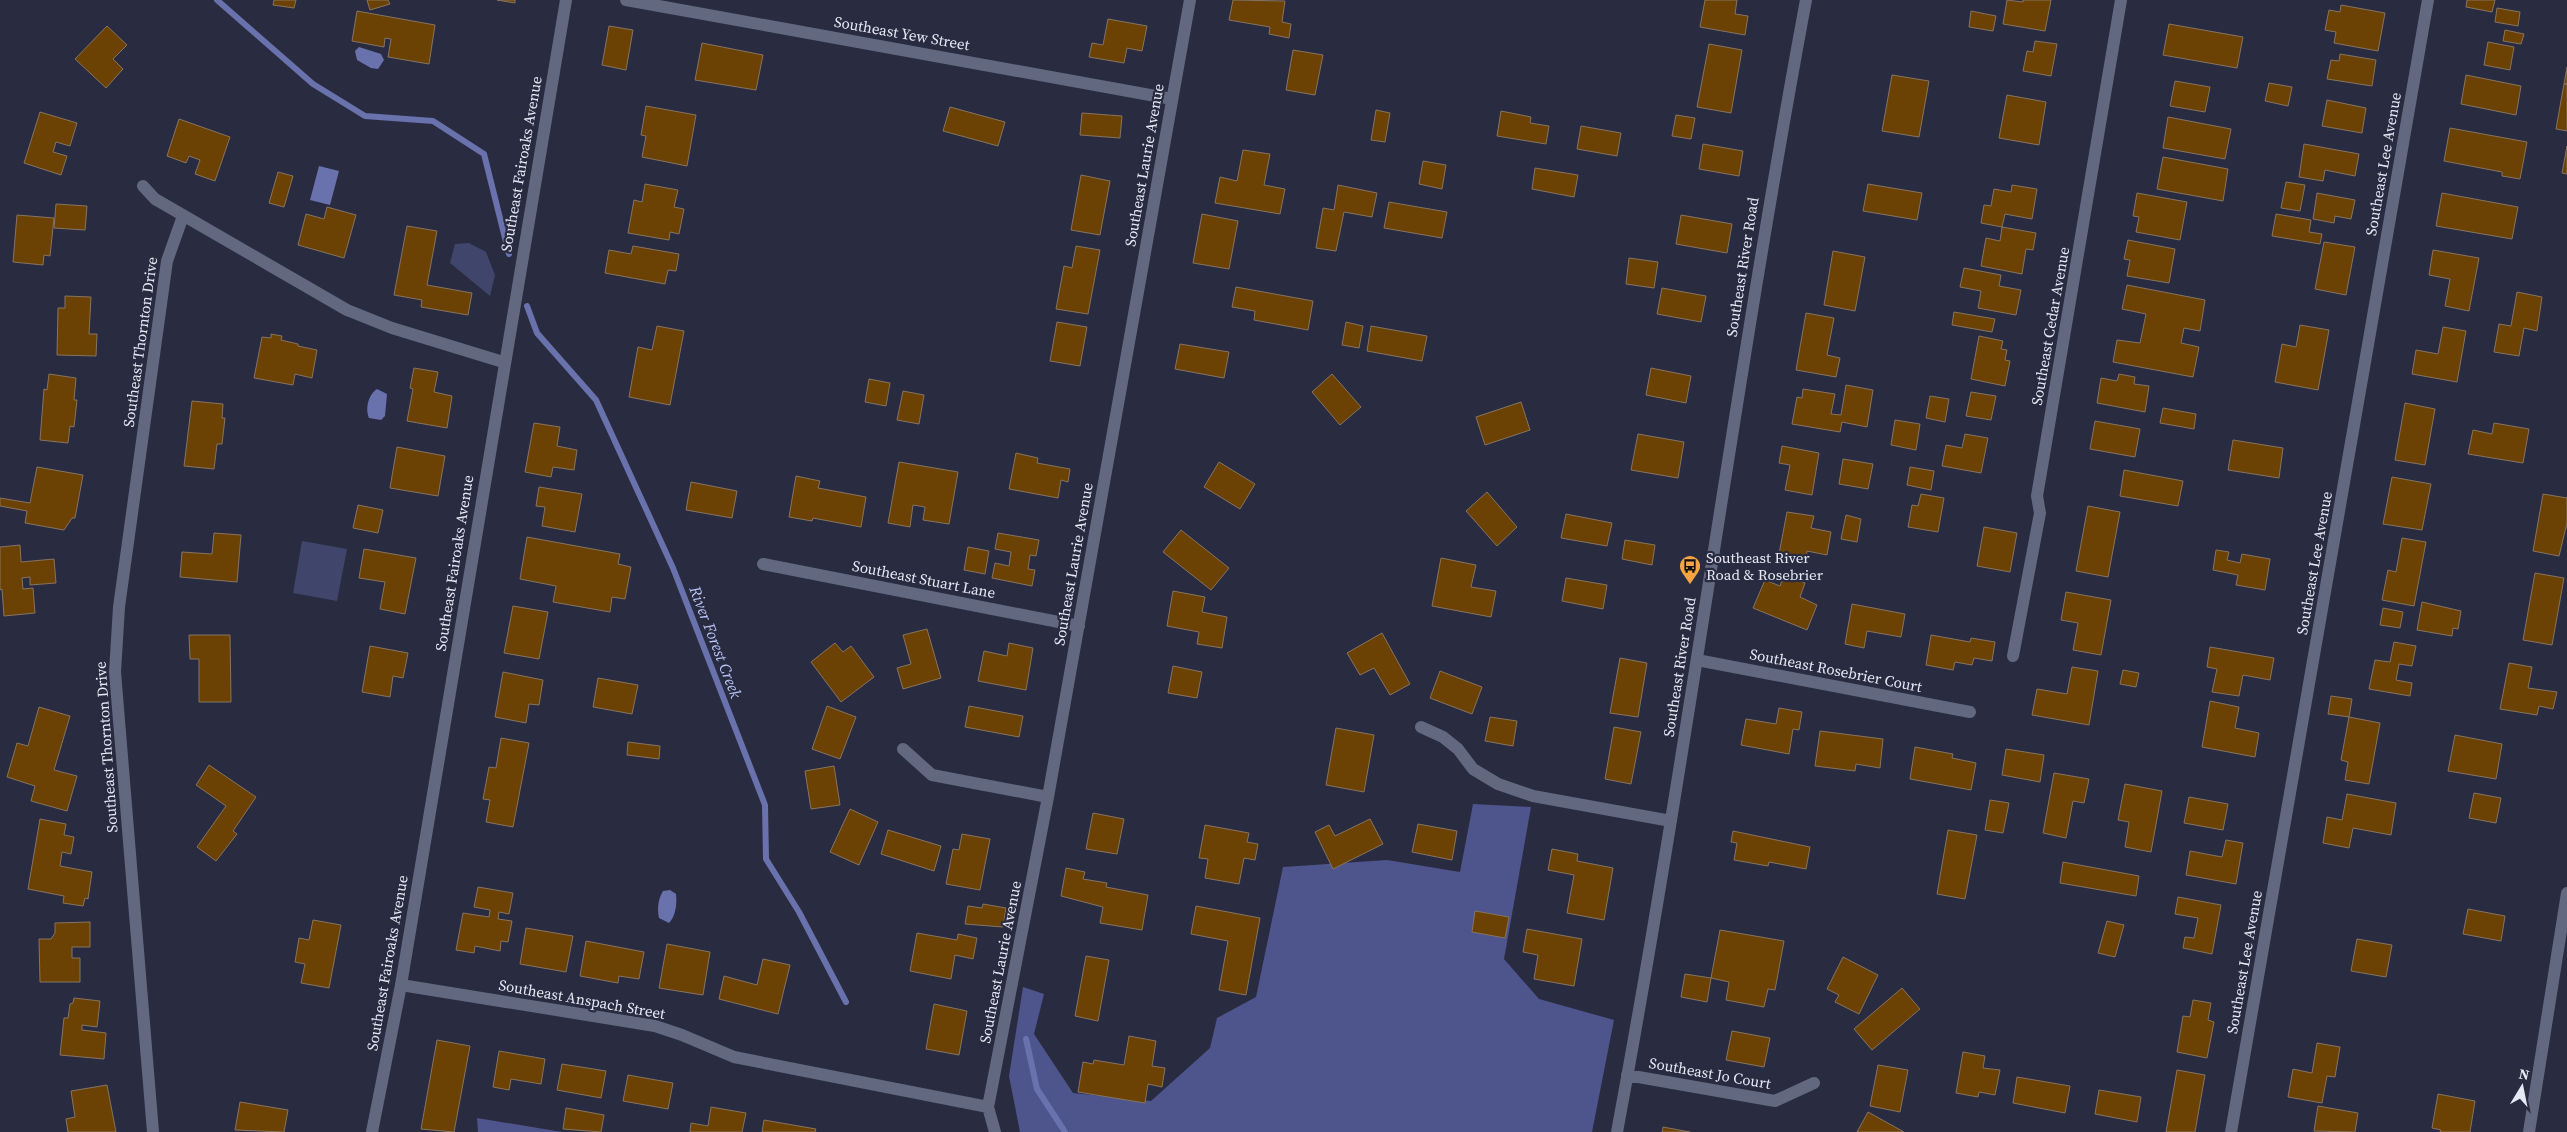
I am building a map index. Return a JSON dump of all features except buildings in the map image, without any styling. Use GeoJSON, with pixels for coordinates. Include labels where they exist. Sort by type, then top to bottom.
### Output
{"type":"FeatureCollection","features":[{"type":"Feature","properties":{"kind":"street","name":"Southeast Fairoaks Avenue"},"geometry":{"type":"LineString","coordinates":[[372,1132],[400,985],[566,0]]}},
{"type":"Feature","properties":{"kind":"street","name":"Southeast Yew Street"},"geometry":{"type":"LineString","coordinates":[[626,0],[1172,99]]}},
{"type":"Feature","properties":{"kind":"street","name":"Southeast Laurie Avenue"},"geometry":{"type":"LineString","coordinates":[[995,1132],[988,1107],[1048,797],[1190,0]]}},
{"type":"Feature","properties":{"kind":"street","name":"Southeast River Road"},"geometry":{"type":"LineString","coordinates":[[1617,1132],[1671,821],[1748,331],[1806,0]]}},
{"type":"Feature","properties":{"kind":"street","name":"Southeast Cedar Avenue"},"geometry":{"type":"LineString","coordinates":[[2014,656],[2040,513],[2037,496],[2121,0]]}},
{"type":"Feature","properties":{"kind":"street","name":"Southeast Lee Avenue"},"geometry":{"type":"LineString","coordinates":[[2231,1132],[2428,0]]}},
{"type":"Feature","properties":{"kind":"street"},"geometry":{"type":"LineString","coordinates":[[143,186],[155,199],[347,310],[392,328],[504,362]]}},
{"type":"Feature","properties":{"kind":"street","name":"Southeast Thornton Drive"},"geometry":{"type":"LineString","coordinates":[[153,1132],[115,672],[119,607],[167,261],[183,216]]}},
{"type":"Feature","properties":{"kind":"street","name":"Southeast Stuart Lane"},"geometry":{"type":"LineString","coordinates":[[763,564],[1079,626]]}},
{"type":"Feature","properties":{"kind":"street","name":"Southeast Rosebrier Court"},"geometry":{"type":"LineString","coordinates":[[1697,660],[1970,712]]}},
{"type":"Feature","properties":{"kind":"street"},"geometry":{"type":"LineString","coordinates":[[1421,727],[1443,737],[1458,749],[1473,769],[1498,784],[1533,796],[1671,821]]}},
{"type":"Feature","properties":{"kind":"street"},"geometry":{"type":"LineString","coordinates":[[903,749],[932,775],[1048,797]]}},
{"type":"Feature","properties":{"kind":"street"},"geometry":{"type":"LineString","coordinates":[[2530,1132],[2567,893]]}},
{"type":"Feature","properties":{"kind":"street","name":"Southeast Anspach Street"},"geometry":{"type":"LineString","coordinates":[[400,985],[655,1026],[682,1034],[734,1058],[988,1107]]}},
{"type":"Feature","properties":{"kind":"street","name":"Southeast Jo Court"},"geometry":{"type":"LineString","coordinates":[[1627,1075],[1775,1101],[1814,1083]]}},
{"type":"Feature","properties":{"kind":"shaded area"},"geometry":{"type":"Polygon","coordinates":[[[359,47],[381,54],[384,60],[378,69],[371,68],[357,60],[355,51],[359,47]]]}},
{"type":"Feature","properties":{"kind":"shaded area"},"geometry":{"type":"Polygon","coordinates":[[[319,166],[339,171],[330,205],[310,200],[319,166]]]}},
{"type":"Feature","properties":{"kind":"shaded area"},"geometry":{"type":"Polygon","coordinates":[[[469,243],[486,252],[495,275],[490,296],[450,263],[455,244],[469,243]]]}},
{"type":"Feature","properties":{"kind":"shaded area"},"geometry":{"type":"Polygon","coordinates":[[[377,389],[387,394],[385,416],[381,420],[369,418],[367,411],[369,398],[377,389]]]}},
{"type":"Feature","properties":{"kind":"shaded area"},"geometry":{"type":"Polygon","coordinates":[[[302,541],[347,549],[337,601],[293,593],[302,541]]]}},
{"type":"Feature","properties":{"kind":"shaded area"},"geometry":{"type":"Polygon","coordinates":[[[1473,804],[1531,807],[1504,959],[1539,999],[1614,1020],[1592,1132],[1020,1132],[1009,1076],[1023,987],[1044,994],[1034,1034],[1073,1093],[1151,1101],[1210,1048],[1217,1018],[1256,997],[1283,867],[1387,860],[1460,872],[1473,804]]]}},
{"type":"Feature","properties":{"kind":"shaded area"},"geometry":{"type":"Polygon","coordinates":[[[670,890],[676,894],[676,901],[675,913],[669,923],[659,918],[658,908],[663,891],[670,890]]]}},
{"type":"Feature","properties":{"kind":"shaded area"},"geometry":{"type":"Polygon","coordinates":[[[477,1118],[562,1132],[478,1132],[477,1118]]]}},
{"type":"Feature","properties":{"kind":"waterway","name":"River Forest Creek"},"geometry":{"type":"LineString","coordinates":[[217,0],[313,84],[365,116],[433,121],[484,154],[509,254]]}},
{"type":"Feature","properties":{"kind":"waterway","name":"River Forest Creek"},"geometry":{"type":"LineString","coordinates":[[527,306],[537,333],[596,400],[673,568],[765,805],[766,859],[799,912],[846,1002]]}},
{"type":"Feature","properties":{"kind":"waterway","name":"River Forest Creek"},"geometry":{"type":"LineString","coordinates":[[1026,1039],[1037,1089],[1065,1132]]}},
{"type":"Feature","properties":{"kind":"place","name":"Southeast River Road & Rosebrier"},"geometry":{"type":"Point","coordinates":[1690,585]}}]}
